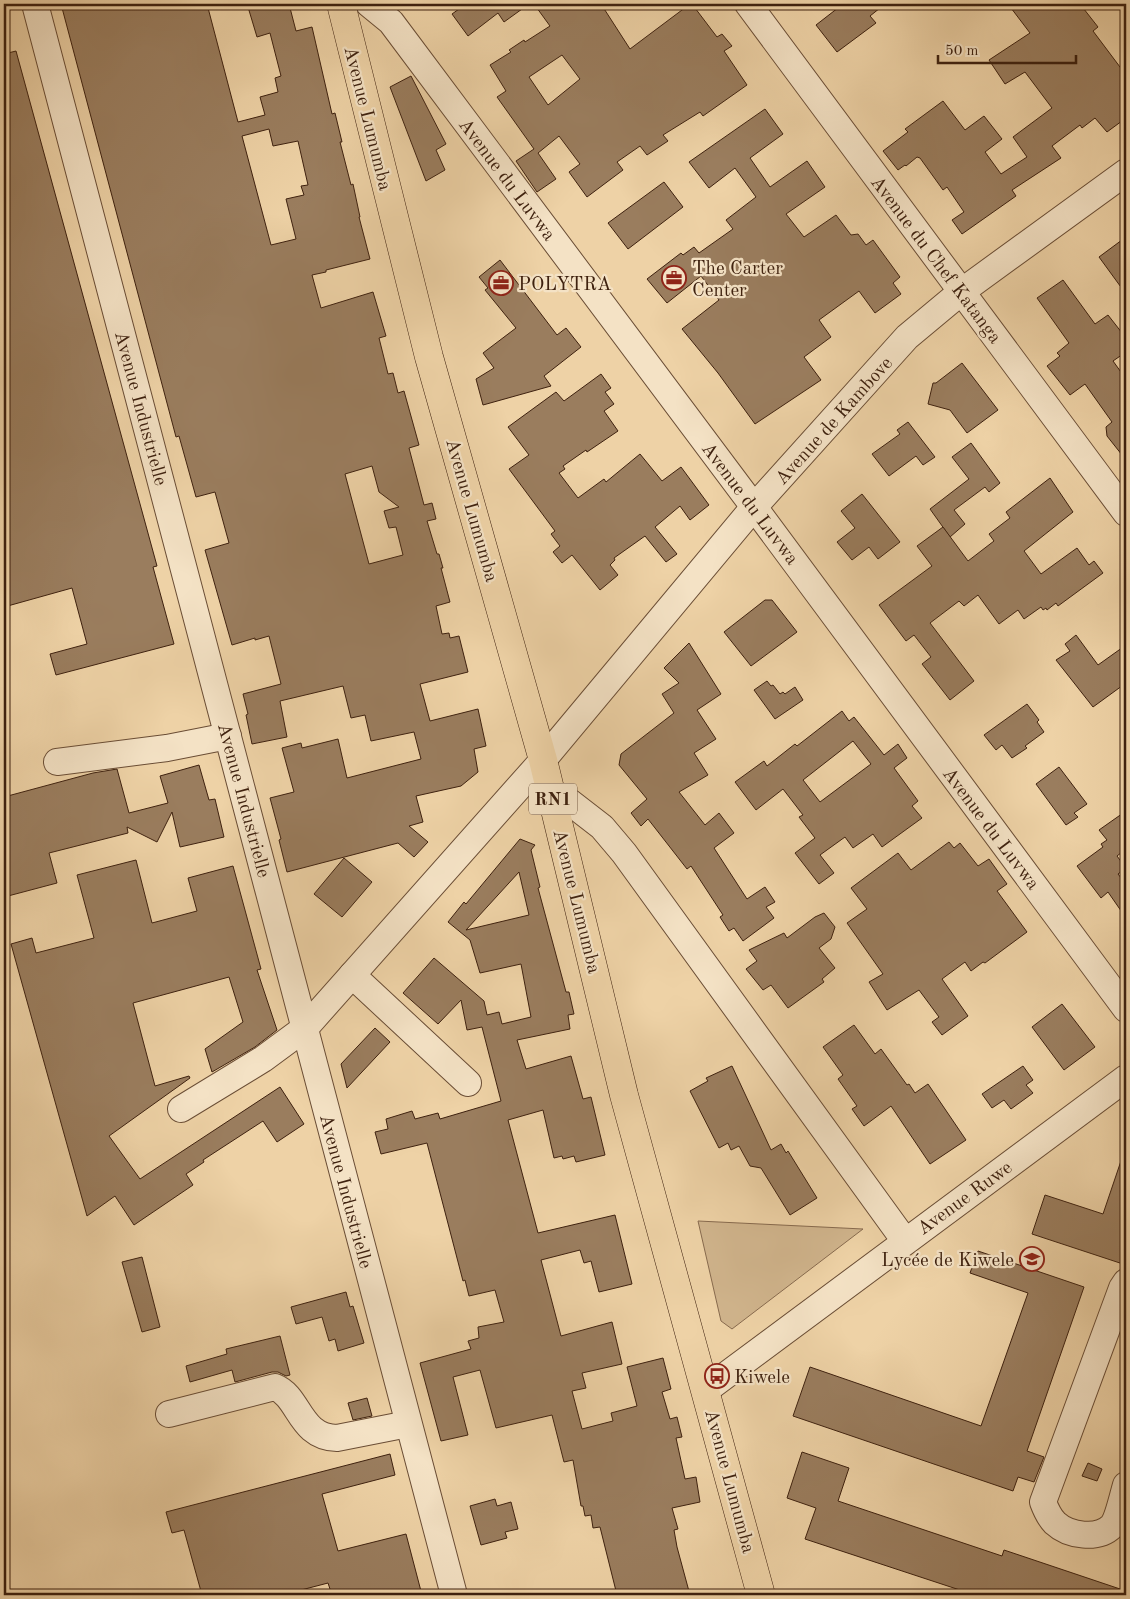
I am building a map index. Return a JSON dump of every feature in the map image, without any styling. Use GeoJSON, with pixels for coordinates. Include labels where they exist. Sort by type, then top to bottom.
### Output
{"type":"FeatureCollection","features":[{"type":"Feature","properties":{"kind":"highway","name":"Avenue Lumumba"},"geometry":{"type":"LineString","coordinates":[[341,4],[429,356],[543,760],[624,1095],[761,1595]]}},
{"type":"Feature","properties":{"kind":"street","name":"Avenue Industrielle"},"geometry":{"type":"LineString","coordinates":[[36,4],[454,1595]]}},
{"type":"Feature","properties":{"kind":"street","name":"Avenue du Luvwa"},"geometry":{"type":"LineString","coordinates":[[369,4],[390,22],[754,507],[1126,1009]]}},
{"type":"Feature","properties":{"kind":"street","name":"Avenue du Chef Katanga"},"geometry":{"type":"LineString","coordinates":[[748,4],[1126,513]]}},
{"type":"Feature","properties":{"kind":"street","name":"Avenue de Kambove"},"geometry":{"type":"LineString","coordinates":[[181,1109],[263,1059],[305,1028],[543,760],[754,507],[907,337],[961,292],[1126,172]]}},
{"type":"Feature","properties":{"kind":"street"},"geometry":{"type":"LineString","coordinates":[[57,762],[167,748],[228,736]]}},
{"type":"Feature","properties":{"kind":"street"},"geometry":{"type":"LineString","coordinates":[[551,792],[571,803],[602,827],[624,853],[905,1241]]}},
{"type":"Feature","properties":{"kind":"street"},"geometry":{"type":"LineString","coordinates":[[352,975],[468,1083]]}},
{"type":"Feature","properties":{"kind":"street","name":"Avenue Ruwe"},"geometry":{"type":"LineString","coordinates":[[706,1390],[1126,1078]]}},
{"type":"Feature","properties":{"kind":"street"},"geometry":{"type":"LineString","coordinates":[[1125,1286],[1043,1502],[1048,1515],[1056,1524],[1068,1531],[1084,1535],[1103,1533],[1114,1524],[1126,1485]]}},
{"type":"Feature","properties":{"kind":"street"},"geometry":{"type":"LineString","coordinates":[[169,1414],[275,1387],[281,1390],[304,1420],[318,1434],[328,1438],[338,1438],[408,1424]]}},
{"type":"Feature","properties":{"kind":"shaded area"},"geometry":{"type":"Polygon","coordinates":[[[698,1221],[863,1229],[732,1329],[721,1321],[698,1221]]]}},
{"type":"Feature","properties":{"kind":"building"},"geometry":{"type":"Polygon","coordinates":[[[61,4],[207,4],[238,122],[265,115],[260,97],[278,92],[275,78],[281,76],[270,33],[257,37],[248,7],[259,4],[289,4],[296,31],[312,27],[332,114],[335,113],[342,142],[340,142],[351,185],[353,184],[370,259],[312,275],[321,308],[373,292],[386,336],[379,338],[388,374],[393,373],[398,393],[404,391],[419,445],[409,448],[424,505],[432,503],[436,519],[427,521],[443,568],[441,568],[450,602],[436,606],[442,634],[449,633],[450,638],[459,636],[468,672],[420,684],[430,721],[478,709],[486,746],[474,749],[478,772],[461,786],[416,796],[423,822],[409,826],[428,842],[414,857],[398,843],[287,872],[279,840],[281,839],[270,798],[294,792],[282,748],[301,743],[302,748],[338,739],[347,778],[421,759],[414,732],[371,741],[365,715],[351,718],[343,686],[280,701],[287,737],[252,744],[243,694],[281,684],[269,636],[232,645],[205,550],[229,543],[215,492],[196,497],[179,436],[176,437],[61,4]],[[269,129],[242,136],[271,245],[296,239],[286,199],[304,195],[301,186],[308,185],[298,141],[273,146],[269,129]],[[372,466],[345,474],[369,564],[403,555],[396,527],[389,528],[384,511],[399,507],[379,492],[372,466]]]}},
{"type":"Feature","properties":{"kind":"building"},"geometry":{"type":"Polygon","coordinates":[[[466,4],[529,4],[504,22],[498,13],[468,36],[452,14],[466,4]]]}},
{"type":"Feature","properties":{"kind":"building"},"geometry":{"type":"Polygon","coordinates":[[[534,4],[601,4],[630,49],[692,4],[717,37],[722,34],[732,46],[724,51],[747,85],[703,116],[700,112],[663,135],[668,141],[647,155],[640,146],[617,162],[623,170],[587,197],[569,172],[580,164],[559,136],[538,153],[556,179],[537,192],[516,161],[534,149],[497,97],[506,91],[490,65],[511,52],[509,50],[524,40],[525,42],[550,26],[534,4]],[[562,55],[529,77],[548,105],[580,79],[562,55]]]}},
{"type":"Feature","properties":{"kind":"building"},"geometry":{"type":"Polygon","coordinates":[[[843,4],[885,4],[870,16],[876,23],[837,52],[816,25],[843,4]]]}},
{"type":"Feature","properties":{"kind":"building"},"geometry":{"type":"Polygon","coordinates":[[[1008,4],[1080,4],[1098,27],[1093,31],[1126,75],[1126,118],[1107,132],[1095,118],[1082,128],[1080,125],[1052,146],[1061,158],[1012,190],[1016,196],[962,234],[952,220],[964,212],[947,187],[943,190],[920,158],[917,157],[898,170],[883,151],[908,132],[905,129],[943,101],[965,130],[984,116],[1002,139],[985,152],[1001,174],[1027,157],[1013,137],[1052,108],[1025,72],[1005,84],[989,60],[1030,33],[1008,4]]]}},
{"type":"Feature","properties":{"kind":"building"},"geometry":{"type":"Polygon","coordinates":[[[16,51],[157,566],[153,567],[174,644],[56,675],[50,654],[87,644],[72,588],[4,607],[4,54],[16,51]]]}},
{"type":"Feature","properties":{"kind":"building"},"geometry":{"type":"Polygon","coordinates":[[[411,76],[446,144],[436,150],[445,170],[426,181],[390,87],[411,76]]]}},
{"type":"Feature","properties":{"kind":"building"},"geometry":{"type":"Polygon","coordinates":[[[765,109],[783,134],[750,158],[770,187],[807,161],[825,187],[786,214],[804,237],[836,215],[851,235],[858,234],[866,245],[873,240],[900,277],[893,283],[901,294],[875,313],[859,291],[819,320],[831,337],[804,357],[821,380],[755,424],[718,373],[682,329],[719,300],[701,276],[667,303],[647,279],[681,253],[683,255],[694,247],[699,253],[733,229],[726,220],[756,197],[735,168],[709,188],[689,162],[765,109]]]}},
{"type":"Feature","properties":{"kind":"building"},"geometry":{"type":"Polygon","coordinates":[[[664,182],[683,207],[628,249],[608,223],[664,182]]]}},
{"type":"Feature","properties":{"kind":"building"},"geometry":{"type":"Polygon","coordinates":[[[1126,237],[1126,294],[1099,257],[1126,237]]]}},
{"type":"Feature","properties":{"kind":"building"},"geometry":{"type":"Polygon","coordinates":[[[500,260],[557,335],[566,328],[581,347],[544,376],[551,386],[483,405],[476,379],[494,368],[483,353],[516,328],[485,290],[488,288],[479,277],[500,260]]]}},
{"type":"Feature","properties":{"kind":"building"},"geometry":{"type":"Polygon","coordinates":[[[1063,280],[1095,324],[1108,315],[1126,338],[1126,352],[1113,361],[1126,379],[1126,460],[1107,436],[1106,427],[1112,422],[1085,384],[1070,395],[1047,366],[1060,356],[1057,353],[1069,343],[1037,298],[1063,280]]]}},
{"type":"Feature","properties":{"kind":"building"},"geometry":{"type":"Polygon","coordinates":[[[962,363],[998,410],[967,433],[950,410],[928,404],[933,383],[936,383],[962,363]]]}},
{"type":"Feature","properties":{"kind":"building"},"geometry":{"type":"Polygon","coordinates":[[[601,374],[611,388],[605,392],[614,404],[604,411],[618,431],[563,466],[565,469],[559,473],[578,498],[604,479],[606,482],[640,454],[662,481],[681,467],[709,505],[690,520],[680,506],[655,527],[677,554],[666,562],[645,536],[614,558],[615,560],[610,565],[618,575],[600,590],[572,555],[562,563],[553,552],[560,546],[551,534],[555,531],[509,469],[529,455],[508,427],[556,392],[564,401],[601,374]]]}},
{"type":"Feature","properties":{"kind":"building"},"geometry":{"type":"Polygon","coordinates":[[[908,422],[935,457],[923,465],[916,456],[889,476],[872,454],[900,434],[897,430],[908,422]]]}},
{"type":"Feature","properties":{"kind":"building"},"geometry":{"type":"Polygon","coordinates":[[[971,443],[1000,483],[989,492],[985,487],[954,510],[965,524],[950,537],[930,509],[969,479],[952,457],[971,443]]]}},
{"type":"Feature","properties":{"kind":"building"},"geometry":{"type":"Polygon","coordinates":[[[1050,478],[1073,512],[1024,551],[1041,574],[1077,548],[1089,565],[1094,561],[1103,573],[1058,606],[1056,603],[1047,610],[1046,608],[1043,610],[1041,607],[1024,619],[1018,610],[999,624],[978,595],[964,606],[959,601],[930,623],[974,681],[950,700],[922,664],[931,657],[914,635],[906,641],[879,605],[932,566],[917,546],[943,527],[968,561],[994,541],[989,534],[1010,518],[1006,512],[1050,478]]]}},
{"type":"Feature","properties":{"kind":"building"},"geometry":{"type":"Polygon","coordinates":[[[862,494],[900,542],[878,559],[869,547],[852,560],[837,542],[855,528],[841,511],[862,494]]]}},
{"type":"Feature","properties":{"kind":"building"},"geometry":{"type":"Polygon","coordinates":[[[765,600],[772,600],[797,632],[751,666],[724,632],[765,600]]]}},
{"type":"Feature","properties":{"kind":"building"},"geometry":{"type":"Polygon","coordinates":[[[1076,635],[1098,665],[1126,645],[1126,683],[1093,707],[1056,660],[1070,651],[1065,644],[1076,635]]]}},
{"type":"Feature","properties":{"kind":"building"},"geometry":{"type":"Polygon","coordinates":[[[689,643],[721,694],[697,710],[716,739],[694,753],[708,775],[679,792],[705,825],[719,813],[734,833],[714,848],[747,899],[765,887],[775,902],[766,907],[774,918],[743,941],[734,928],[729,931],[720,917],[723,915],[691,866],[687,869],[648,819],[641,826],[631,813],[647,799],[619,765],[621,754],[674,713],[662,694],[679,683],[664,668],[689,643]]]}},
{"type":"Feature","properties":{"kind":"building"},"geometry":{"type":"Polygon","coordinates":[[[767,681],[780,694],[783,692],[785,694],[795,687],[803,700],[775,719],[754,690],[767,681]]]}},
{"type":"Feature","properties":{"kind":"building"},"geometry":{"type":"Polygon","coordinates":[[[1027,704],[1039,720],[1037,722],[1044,732],[1025,746],[1027,748],[1012,758],[1002,745],[996,750],[984,735],[1027,704]]]}},
{"type":"Feature","properties":{"kind":"building"},"geometry":{"type":"Polygon","coordinates":[[[842,711],[849,721],[854,717],[884,755],[898,744],[907,758],[894,768],[918,801],[912,806],[922,818],[882,847],[873,834],[853,848],[845,837],[820,855],[834,873],[819,884],[795,853],[815,838],[799,817],[803,815],[783,789],[756,810],[735,782],[764,761],[767,766],[795,744],[797,746],[842,711]],[[853,741],[803,780],[820,802],[871,764],[853,741]]]}},
{"type":"Feature","properties":{"kind":"building"},"geometry":{"type":"Polygon","coordinates":[[[199,765],[209,800],[215,799],[224,837],[180,847],[172,812],[157,842],[127,827],[128,833],[49,853],[57,883],[8,896],[4,879],[4,797],[93,773],[117,769],[129,813],[168,803],[160,776],[199,765]]]}},
{"type":"Feature","properties":{"kind":"building"},"geometry":{"type":"Polygon","coordinates":[[[1059,767],[1087,804],[1074,813],[1078,817],[1066,825],[1036,784],[1059,767]]]}},
{"type":"Feature","properties":{"kind":"building"},"geometry":{"type":"Polygon","coordinates":[[[1126,811],[1126,849],[1117,856],[1126,868],[1118,874],[1126,884],[1126,918],[1108,892],[1101,898],[1077,866],[1103,847],[1101,844],[1107,840],[1099,830],[1126,811]]]}},
{"type":"Feature","properties":{"kind":"building"},"geometry":{"type":"Polygon","coordinates":[[[520,839],[535,845],[531,850],[540,887],[538,888],[566,992],[569,992],[574,1014],[568,1015],[570,1029],[517,1040],[526,1069],[571,1056],[583,1099],[591,1097],[605,1155],[576,1162],[574,1156],[563,1159],[562,1156],[554,1158],[543,1110],[508,1120],[538,1233],[615,1215],[632,1284],[599,1292],[591,1261],[584,1263],[580,1250],[541,1260],[561,1336],[612,1322],[622,1364],[582,1373],[586,1388],[572,1391],[582,1429],[613,1421],[611,1413],[637,1406],[627,1367],[663,1358],[671,1389],[662,1392],[670,1419],[677,1417],[682,1437],[676,1438],[685,1479],[696,1477],[700,1502],[672,1508],[678,1529],[674,1530],[677,1547],[690,1595],[617,1595],[600,1527],[593,1528],[591,1515],[585,1516],[583,1506],[581,1506],[573,1460],[564,1462],[552,1415],[496,1428],[480,1370],[453,1377],[468,1435],[441,1441],[420,1363],[471,1349],[468,1341],[479,1338],[478,1327],[504,1322],[495,1290],[469,1296],[465,1280],[463,1281],[427,1143],[381,1154],[375,1132],[388,1129],[386,1119],[412,1111],[415,1119],[438,1113],[440,1119],[501,1101],[482,1027],[467,1030],[461,1000],[438,1024],[403,993],[434,958],[484,1001],[487,1015],[499,1012],[502,1024],[531,1017],[521,964],[480,973],[470,940],[448,922],[464,902],[466,904],[520,839]],[[519,872],[466,930],[529,915],[519,872]]]}},
{"type":"Feature","properties":{"kind":"building"},"geometry":{"type":"Polygon","coordinates":[[[949,842],[954,848],[960,843],[978,866],[989,859],[1007,884],[997,891],[1027,932],[971,971],[965,962],[942,979],[968,1016],[942,1035],[932,1022],[939,1017],[919,990],[887,1010],[869,982],[883,974],[847,923],[867,909],[851,888],[898,853],[911,870],[949,842]]]}},
{"type":"Feature","properties":{"kind":"building"},"geometry":{"type":"Polygon","coordinates":[[[344,858],[372,882],[342,917],[314,894],[344,858]]]}},
{"type":"Feature","properties":{"kind":"building"},"geometry":{"type":"Polygon","coordinates":[[[136,860],[152,923],[197,911],[188,878],[233,866],[261,969],[257,970],[277,1030],[255,1047],[212,1072],[205,1049],[243,1022],[229,977],[133,1003],[155,1086],[189,1076],[190,1078],[109,1136],[140,1179],[280,1087],[304,1124],[277,1142],[263,1121],[203,1160],[204,1162],[186,1174],[193,1185],[134,1225],[115,1196],[87,1216],[11,944],[32,938],[36,953],[94,938],[77,875],[136,860]]]}},
{"type":"Feature","properties":{"kind":"building"},"geometry":{"type":"Polygon","coordinates":[[[824,913],[835,927],[831,939],[819,948],[835,968],[822,979],[824,982],[788,1008],[771,985],[763,990],[746,969],[757,961],[749,950],[784,933],[787,938],[815,917],[824,913]]]}},
{"type":"Feature","properties":{"kind":"building"},"geometry":{"type":"Polygon","coordinates":[[[1062,1004],[1095,1047],[1064,1070],[1032,1027],[1062,1004]]]}},
{"type":"Feature","properties":{"kind":"building"},"geometry":{"type":"Polygon","coordinates":[[[854,1025],[875,1054],[881,1049],[915,1093],[928,1084],[966,1140],[930,1164],[891,1106],[864,1126],[852,1109],[857,1106],[838,1079],[843,1075],[823,1047],[854,1025]]]}},
{"type":"Feature","properties":{"kind":"building"},"geometry":{"type":"Polygon","coordinates":[[[375,1028],[390,1042],[347,1088],[341,1064],[375,1028]]]}},
{"type":"Feature","properties":{"kind":"building"},"geometry":{"type":"Polygon","coordinates":[[[732,1066],[771,1150],[781,1144],[786,1153],[788,1151],[817,1198],[790,1215],[761,1168],[750,1166],[739,1146],[731,1150],[728,1143],[719,1148],[690,1091],[708,1081],[706,1078],[732,1066]]]}},
{"type":"Feature","properties":{"kind":"building"},"geometry":{"type":"Polygon","coordinates":[[[1023,1066],[1033,1080],[1026,1085],[1033,1093],[1011,1109],[1004,1100],[992,1108],[982,1094],[1023,1066]]]}},
{"type":"Feature","properties":{"kind":"building"},"geometry":{"type":"Polygon","coordinates":[[[1124,1152],[1126,1153],[1126,1265],[1032,1234],[1045,1195],[1103,1214],[1124,1152]]]}},
{"type":"Feature","properties":{"kind":"building"},"geometry":{"type":"Polygon","coordinates":[[[978,1251],[1084,1287],[1027,1451],[1044,1457],[1034,1482],[1018,1477],[1013,1491],[793,1416],[810,1367],[981,1426],[1028,1293],[970,1273],[978,1251]]]}},
{"type":"Feature","properties":{"kind":"building"},"geometry":{"type":"Polygon","coordinates":[[[142,1257],[160,1327],[142,1332],[122,1262],[142,1257]]]}},
{"type":"Feature","properties":{"kind":"building"},"geometry":{"type":"Polygon","coordinates":[[[346,1292],[350,1307],[353,1306],[364,1343],[338,1351],[335,1339],[329,1341],[322,1317],[296,1324],[291,1307],[346,1292]]]}},
{"type":"Feature","properties":{"kind":"building"},"geometry":{"type":"Polygon","coordinates":[[[280,1336],[290,1375],[286,1376],[278,1372],[272,1372],[235,1382],[232,1370],[190,1382],[186,1366],[227,1354],[226,1349],[280,1336]]]}},
{"type":"Feature","properties":{"kind":"building"},"geometry":{"type":"Polygon","coordinates":[[[367,1398],[372,1416],[353,1420],[348,1403],[367,1398]]]}},
{"type":"Feature","properties":{"kind":"building"},"geometry":{"type":"Polygon","coordinates":[[[802,1452],[849,1468],[838,1501],[1002,1556],[1004,1550],[1126,1591],[1126,1595],[975,1595],[805,1539],[816,1508],[787,1498],[802,1452]]]}},
{"type":"Feature","properties":{"kind":"building"},"geometry":{"type":"Polygon","coordinates":[[[390,1454],[395,1475],[322,1494],[338,1551],[406,1534],[422,1595],[332,1595],[328,1583],[282,1595],[202,1595],[184,1530],[172,1533],[166,1512],[390,1454]]]}},
{"type":"Feature","properties":{"kind":"building"},"geometry":{"type":"Polygon","coordinates":[[[1088,1463],[1102,1469],[1097,1481],[1082,1476],[1088,1463]]]}},
{"type":"Feature","properties":{"kind":"building"},"geometry":{"type":"Polygon","coordinates":[[[495,1499],[497,1506],[511,1502],[518,1529],[505,1532],[507,1538],[481,1545],[470,1506],[495,1499]]]}},
{"type":"Feature","properties":{"kind":"place","name":"The Carter Center"},"geometry":{"type":"Point","coordinates":[674,278]}},
{"type":"Feature","properties":{"kind":"place","name":"POLYTRA"},"geometry":{"type":"Point","coordinates":[501,283]}},
{"type":"Feature","properties":{"kind":"place","name":"Lycée de Kiwele"},"geometry":{"type":"Point","coordinates":[1032,1259]}},
{"type":"Feature","properties":{"kind":"place","name":"Kiwele"},"geometry":{"type":"Point","coordinates":[717,1376]}}]}
